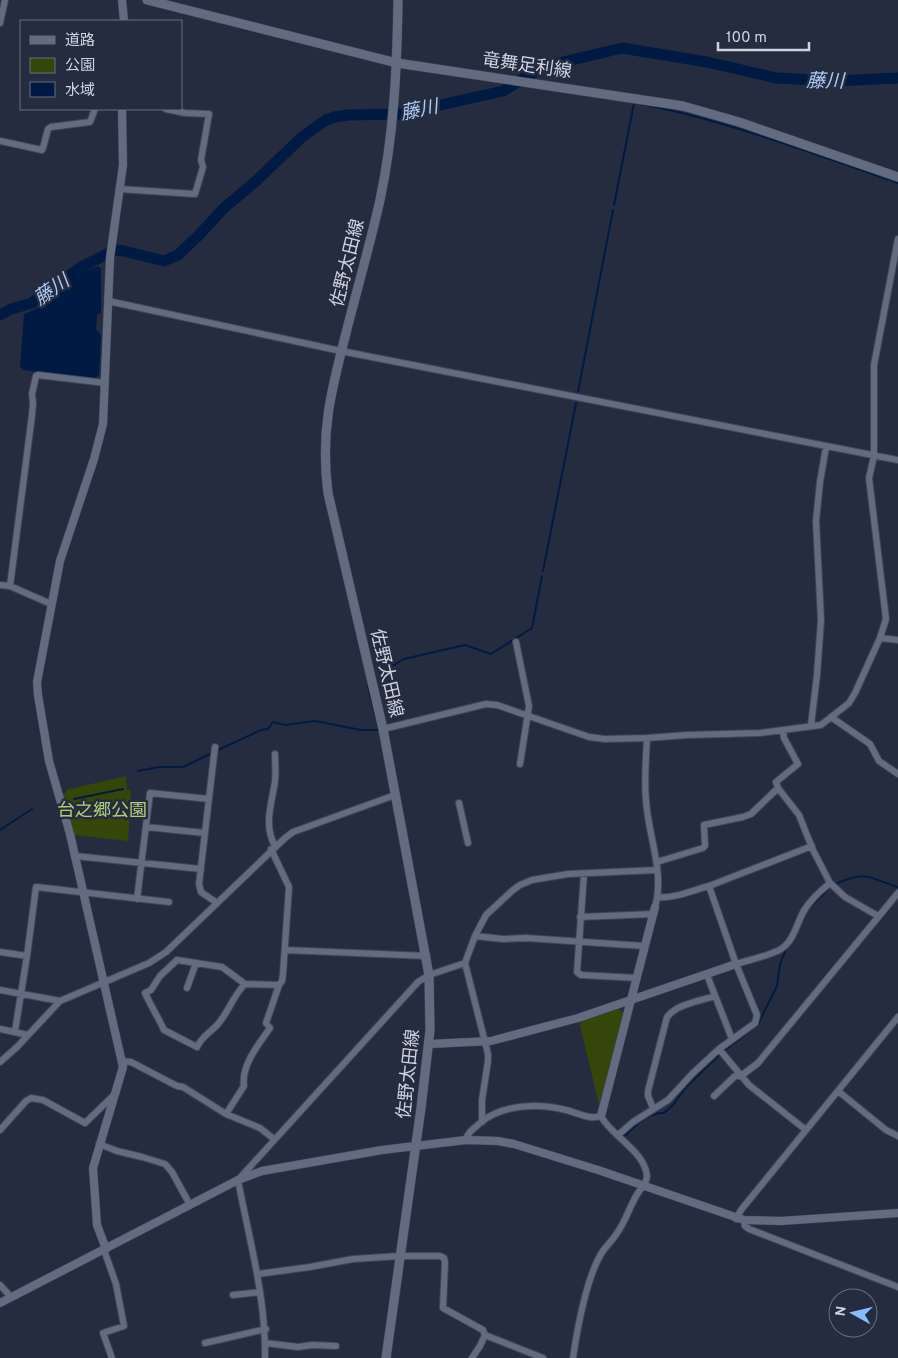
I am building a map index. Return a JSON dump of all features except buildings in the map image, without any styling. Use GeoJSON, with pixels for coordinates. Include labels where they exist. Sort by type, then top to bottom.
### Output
{"type":"FeatureCollection","features":[{"type":"Feature","properties":{"kind":"main road","name":"竜舞足利線"},"geometry":{"type":"LineString","coordinates":[[147,0],[397,63],[639,98],[700,110],[898,177]]}},
{"type":"Feature","properties":{"kind":"main road","name":"佐野太田線"},"geometry":{"type":"LineString","coordinates":[[386,1358],[429,1044],[429,975],[427,956],[383,729],[336,535],[325,473],[324,442],[332,389],[379,201],[386,164],[397,63],[398,0]]}},
{"type":"Feature","properties":{"kind":"street"},"geometry":{"type":"LineString","coordinates":[[0,23],[5,0]]}},
{"type":"Feature","properties":{"kind":"street"},"geometry":{"type":"LineString","coordinates":[[122,0],[124,20]]}},
{"type":"Feature","properties":{"kind":"street"},"geometry":{"type":"LineString","coordinates":[[0,141],[42,150],[48,129],[90,122],[95,110]]}},
{"type":"Feature","properties":{"kind":"street"},"geometry":{"type":"LineString","coordinates":[[112,1358],[104,1333],[124,1326],[116,1284],[97,1225],[93,1168],[123,1067],[75,856],[49,761],[38,695],[38,682],[51,604],[65,542],[94,459],[103,424],[110,256],[123,165],[122,110]]}},
{"type":"Feature","properties":{"kind":"street"},"geometry":{"type":"LineString","coordinates":[[119,189],[195,194],[203,167],[200,160],[209,114],[185,113],[171,110]]}},
{"type":"Feature","properties":{"kind":"street"},"geometry":{"type":"LineString","coordinates":[[383,729],[486,704],[496,705],[562,728],[605,739],[783,731],[811,725],[821,725],[849,702],[880,638],[886,619],[869,478],[874,456],[874,365],[898,239]]}},
{"type":"Feature","properties":{"kind":"street"},"geometry":{"type":"LineString","coordinates":[[108,301],[341,351],[898,460]]}},
{"type":"Feature","properties":{"kind":"street"},"geometry":{"type":"LineString","coordinates":[[10,586],[32,415],[32,394],[36,376],[105,382]]}},
{"type":"Feature","properties":{"kind":"street"},"geometry":{"type":"LineString","coordinates":[[811,725],[821,620],[816,521],[826,446]]}},
{"type":"Feature","properties":{"kind":"street"},"geometry":{"type":"LineString","coordinates":[[0,585],[10,586],[51,604]]}},
{"type":"Feature","properties":{"kind":"street"},"geometry":{"type":"LineString","coordinates":[[880,638],[898,640]]}},
{"type":"Feature","properties":{"kind":"street"},"geometry":{"type":"LineString","coordinates":[[516,642],[529,706],[520,764]]}},
{"type":"Feature","properties":{"kind":"street"},"geometry":{"type":"LineString","coordinates":[[831,718],[870,744],[879,761],[898,774]]}},
{"type":"Feature","properties":{"kind":"street"},"geometry":{"type":"LineString","coordinates":[[783,731],[784,738],[798,764],[776,782],[778,788],[799,814],[830,884],[846,897],[878,916]]}},
{"type":"Feature","properties":{"kind":"street"},"geometry":{"type":"LineString","coordinates":[[601,1116],[658,897],[657,866],[646,799],[646,738]]}},
{"type":"Feature","properties":{"kind":"street"},"geometry":{"type":"LineString","coordinates":[[214,750],[199,884],[201,892],[217,903]]}},
{"type":"Feature","properties":{"kind":"street"},"geometry":{"type":"LineString","coordinates":[[226,1114],[244,1086],[243,1075],[258,1045],[270,1028],[266,1023],[283,974],[289,887],[273,848],[268,813],[275,779],[275,754]]}},
{"type":"Feature","properties":{"kind":"street"},"geometry":{"type":"LineString","coordinates":[[482,1122],[482,1100],[488,1061],[465,963],[475,936],[486,915],[520,885],[532,880],[568,874],[657,866],[703,848],[705,846],[704,825],[751,814],[778,788]]}},
{"type":"Feature","properties":{"kind":"street"},"geometry":{"type":"LineString","coordinates":[[137,899],[150,792],[209,799]]}},
{"type":"Feature","properties":{"kind":"street"},"geometry":{"type":"LineString","coordinates":[[0,1062],[17,1047],[60,1001],[149,963],[166,952],[273,848],[293,832],[395,795]]}},
{"type":"Feature","properties":{"kind":"street"},"geometry":{"type":"LineString","coordinates":[[459,803],[468,843]]}},
{"type":"Feature","properties":{"kind":"street"},"geometry":{"type":"LineString","coordinates":[[146,827],[205,833]]}},
{"type":"Feature","properties":{"kind":"street"},"geometry":{"type":"LineString","coordinates":[[658,897],[664,898],[709,886],[812,846]]}},
{"type":"Feature","properties":{"kind":"street"},"geometry":{"type":"LineString","coordinates":[[75,856],[201,870]]}},
{"type":"Feature","properties":{"kind":"street"},"geometry":{"type":"LineString","coordinates":[[584,874],[576,969],[578,974],[637,978]]}},
{"type":"Feature","properties":{"kind":"street"},"geometry":{"type":"LineString","coordinates":[[429,1044],[485,1042],[575,1019],[781,948],[793,935],[806,908],[816,895],[830,884]]}},
{"type":"Feature","properties":{"kind":"street"},"geometry":{"type":"LineString","coordinates":[[618,1135],[653,1108],[668,1100],[719,1049],[755,1023],[757,1019],[709,886]]}},
{"type":"Feature","properties":{"kind":"street"},"geometry":{"type":"LineString","coordinates":[[15,1031],[36,887],[169,902]]}},
{"type":"Feature","properties":{"kind":"street"},"geometry":{"type":"LineString","coordinates":[[714,1096],[736,1076],[740,1076],[758,1063],[898,893]]}},
{"type":"Feature","properties":{"kind":"street"},"geometry":{"type":"LineString","coordinates":[[580,917],[654,910]]}},
{"type":"Feature","properties":{"kind":"street"},"geometry":{"type":"LineString","coordinates":[[475,936],[503,940],[520,938],[644,946]]}},
{"type":"Feature","properties":{"kind":"street"},"geometry":{"type":"LineString","coordinates":[[285,950],[427,956]]}},
{"type":"Feature","properties":{"kind":"street"},"geometry":{"type":"LineString","coordinates":[[0,952],[27,956]]}},
{"type":"Feature","properties":{"kind":"street"},"geometry":{"type":"LineString","coordinates":[[166,952],[174,962]]}},
{"type":"Feature","properties":{"kind":"street"},"geometry":{"type":"LineString","coordinates":[[245,984],[237,991],[218,1024],[200,1039],[197,1047],[164,1030],[145,993],[151,990],[160,976],[177,960],[222,967],[245,984],[279,985]]}},
{"type":"Feature","properties":{"kind":"street"},"geometry":{"type":"LineString","coordinates":[[187,988],[196,963]]}},
{"type":"Feature","properties":{"kind":"street"},"geometry":{"type":"LineString","coordinates":[[238,1180],[418,982],[429,975],[465,963]]}},
{"type":"Feature","properties":{"kind":"street"},"geometry":{"type":"LineString","coordinates":[[707,975],[732,1039]]}},
{"type":"Feature","properties":{"kind":"street"},"geometry":{"type":"LineString","coordinates":[[0,990],[60,1001]]}},
{"type":"Feature","properties":{"kind":"street"},"geometry":{"type":"LineString","coordinates":[[653,1108],[648,1091],[667,1017],[671,1012],[683,1006],[716,996]]}},
{"type":"Feature","properties":{"kind":"street"},"geometry":{"type":"LineString","coordinates":[[898,1017],[741,1210],[740,1220],[748,1229],[898,1287]]}},
{"type":"Feature","properties":{"kind":"street"},"geometry":{"type":"LineString","coordinates":[[0,1028],[28,1035]]}},
{"type":"Feature","properties":{"kind":"street"},"geometry":{"type":"LineString","coordinates":[[719,1049],[740,1076],[806,1130]]}},
{"type":"Feature","properties":{"kind":"street"},"geometry":{"type":"LineString","coordinates":[[122,1061],[131,1062],[177,1086],[183,1087],[226,1114],[260,1128],[274,1139]]}},
{"type":"Feature","properties":{"kind":"street"},"geometry":{"type":"LineString","coordinates":[[838,1091],[886,1130],[898,1136]]}},
{"type":"Feature","properties":{"kind":"street"},"geometry":{"type":"LineString","coordinates":[[0,1130],[26,1101],[31,1098],[43,1100],[85,1123],[116,1092]]}},
{"type":"Feature","properties":{"kind":"street"},"geometry":{"type":"LineString","coordinates":[[466,1140],[469,1132],[491,1115],[515,1107],[550,1107],[591,1117],[601,1116]]}},
{"type":"Feature","properties":{"kind":"street"},"geometry":{"type":"LineString","coordinates":[[573,1358],[578,1329],[596,1265],[603,1251],[618,1232],[647,1178],[645,1170],[634,1152],[601,1116]]}},
{"type":"Feature","properties":{"kind":"street"},"geometry":{"type":"LineString","coordinates":[[0,1303],[238,1180],[262,1170],[382,1150],[466,1140],[498,1141],[514,1144],[740,1220],[782,1221],[898,1213]]}},
{"type":"Feature","properties":{"kind":"street"},"geometry":{"type":"LineString","coordinates":[[99,1144],[165,1164],[172,1172],[190,1205]]}},
{"type":"Feature","properties":{"kind":"street"},"geometry":{"type":"LineString","coordinates":[[238,1180],[258,1274],[266,1329],[265,1358]]}},
{"type":"Feature","properties":{"kind":"street"},"geometry":{"type":"LineString","coordinates":[[258,1274],[310,1267],[353,1258],[440,1256],[444,1258],[443,1308],[483,1330],[485,1335],[544,1358]]}},
{"type":"Feature","properties":{"kind":"street"},"geometry":{"type":"LineString","coordinates":[[0,1285],[11,1297]]}},
{"type":"Feature","properties":{"kind":"street"},"geometry":{"type":"LineString","coordinates":[[233,1295],[260,1292]]}},
{"type":"Feature","properties":{"kind":"street"},"geometry":{"type":"LineString","coordinates":[[205,1343],[266,1329]]}},
{"type":"Feature","properties":{"kind":"street"},"geometry":{"type":"LineString","coordinates":[[472,1358],[485,1335]]}},
{"type":"Feature","properties":{"kind":"street"},"geometry":{"type":"LineString","coordinates":[[265,1343],[298,1347],[312,1345],[336,1346]]}},
{"type":"Feature","properties":{"kind":"green space","name":"台之郷公園"},"geometry":{"type":"Polygon","coordinates":[[[126,776],[127,790],[131,790],[128,841],[74,835],[62,794],[66,793],[66,790],[126,776]]]}},
{"type":"Feature","properties":{"kind":"green space"},"geometry":{"type":"Polygon","coordinates":[[[619,1009],[623,1013],[599,1105],[580,1025],[581,1021],[619,1009]]]}},
{"type":"Feature","properties":{"kind":"water"},"geometry":{"type":"Polygon","coordinates":[[[99,266],[101,269],[101,313],[97,315],[96,329],[101,335],[99,375],[95,379],[23,370],[20,366],[24,314],[53,297],[75,277],[99,266]]]}},
{"type":"Feature","properties":{"kind":"waterway","name":"藤川"},"geometry":{"type":"LineString","coordinates":[[0,315],[11,309],[32,303],[81,267],[115,250],[164,261],[178,255],[224,208],[255,182],[302,137],[326,120],[334,117],[400,114],[503,91],[542,67],[622,48],[707,62],[776,78],[834,81],[898,78]]}},
{"type":"Feature","properties":{"kind":"waterway"},"geometry":{"type":"LineString","coordinates":[[614,205],[634,103]]}},
{"type":"Feature","properties":{"kind":"waterway"},"geometry":{"type":"LineString","coordinates":[[641,104],[706,119],[898,183]]}},
{"type":"Feature","properties":{"kind":"waterway"},"geometry":{"type":"LineString","coordinates":[[578,392],[613,210]]}},
{"type":"Feature","properties":{"kind":"waterway","name":"藤川"},"geometry":{"type":"LineString","coordinates":[[75,271],[78,278]]}},
{"type":"Feature","properties":{"kind":"waterway"},"geometry":{"type":"LineString","coordinates":[[543,571],[576,403]]}},
{"type":"Feature","properties":{"kind":"waterway"},"geometry":{"type":"LineString","coordinates":[[380,673],[404,659],[465,645],[491,654],[532,628],[542,576]]}},
{"type":"Feature","properties":{"kind":"waterway"},"geometry":{"type":"LineString","coordinates":[[216,751],[261,730],[268,729],[273,722],[285,725],[315,721],[361,730],[379,730],[368,686]]}},
{"type":"Feature","properties":{"kind":"waterway"},"geometry":{"type":"LineString","coordinates":[[138,771],[159,767],[183,767],[212,753]]}},
{"type":"Feature","properties":{"kind":"waterway"},"geometry":{"type":"LineString","coordinates":[[74,799],[123,789]]}},
{"type":"Feature","properties":{"kind":"waterway"},"geometry":{"type":"LineString","coordinates":[[0,830],[32,809]]}},
{"type":"Feature","properties":{"kind":"waterway"},"geometry":{"type":"LineString","coordinates":[[836,884],[846,879],[862,876],[898,887]]}},
{"type":"Feature","properties":{"kind":"waterway"},"geometry":{"type":"LineString","coordinates":[[809,908],[827,890]]}},
{"type":"Feature","properties":{"kind":"waterway"},"geometry":{"type":"LineString","coordinates":[[724,1051],[758,1024],[777,986],[780,964],[786,949]]}},
{"type":"Feature","properties":{"kind":"waterway"},"geometry":{"type":"LineString","coordinates":[[626,1135],[638,1123],[648,1117],[664,1113],[672,1106],[687,1086],[720,1054]]}}]}
